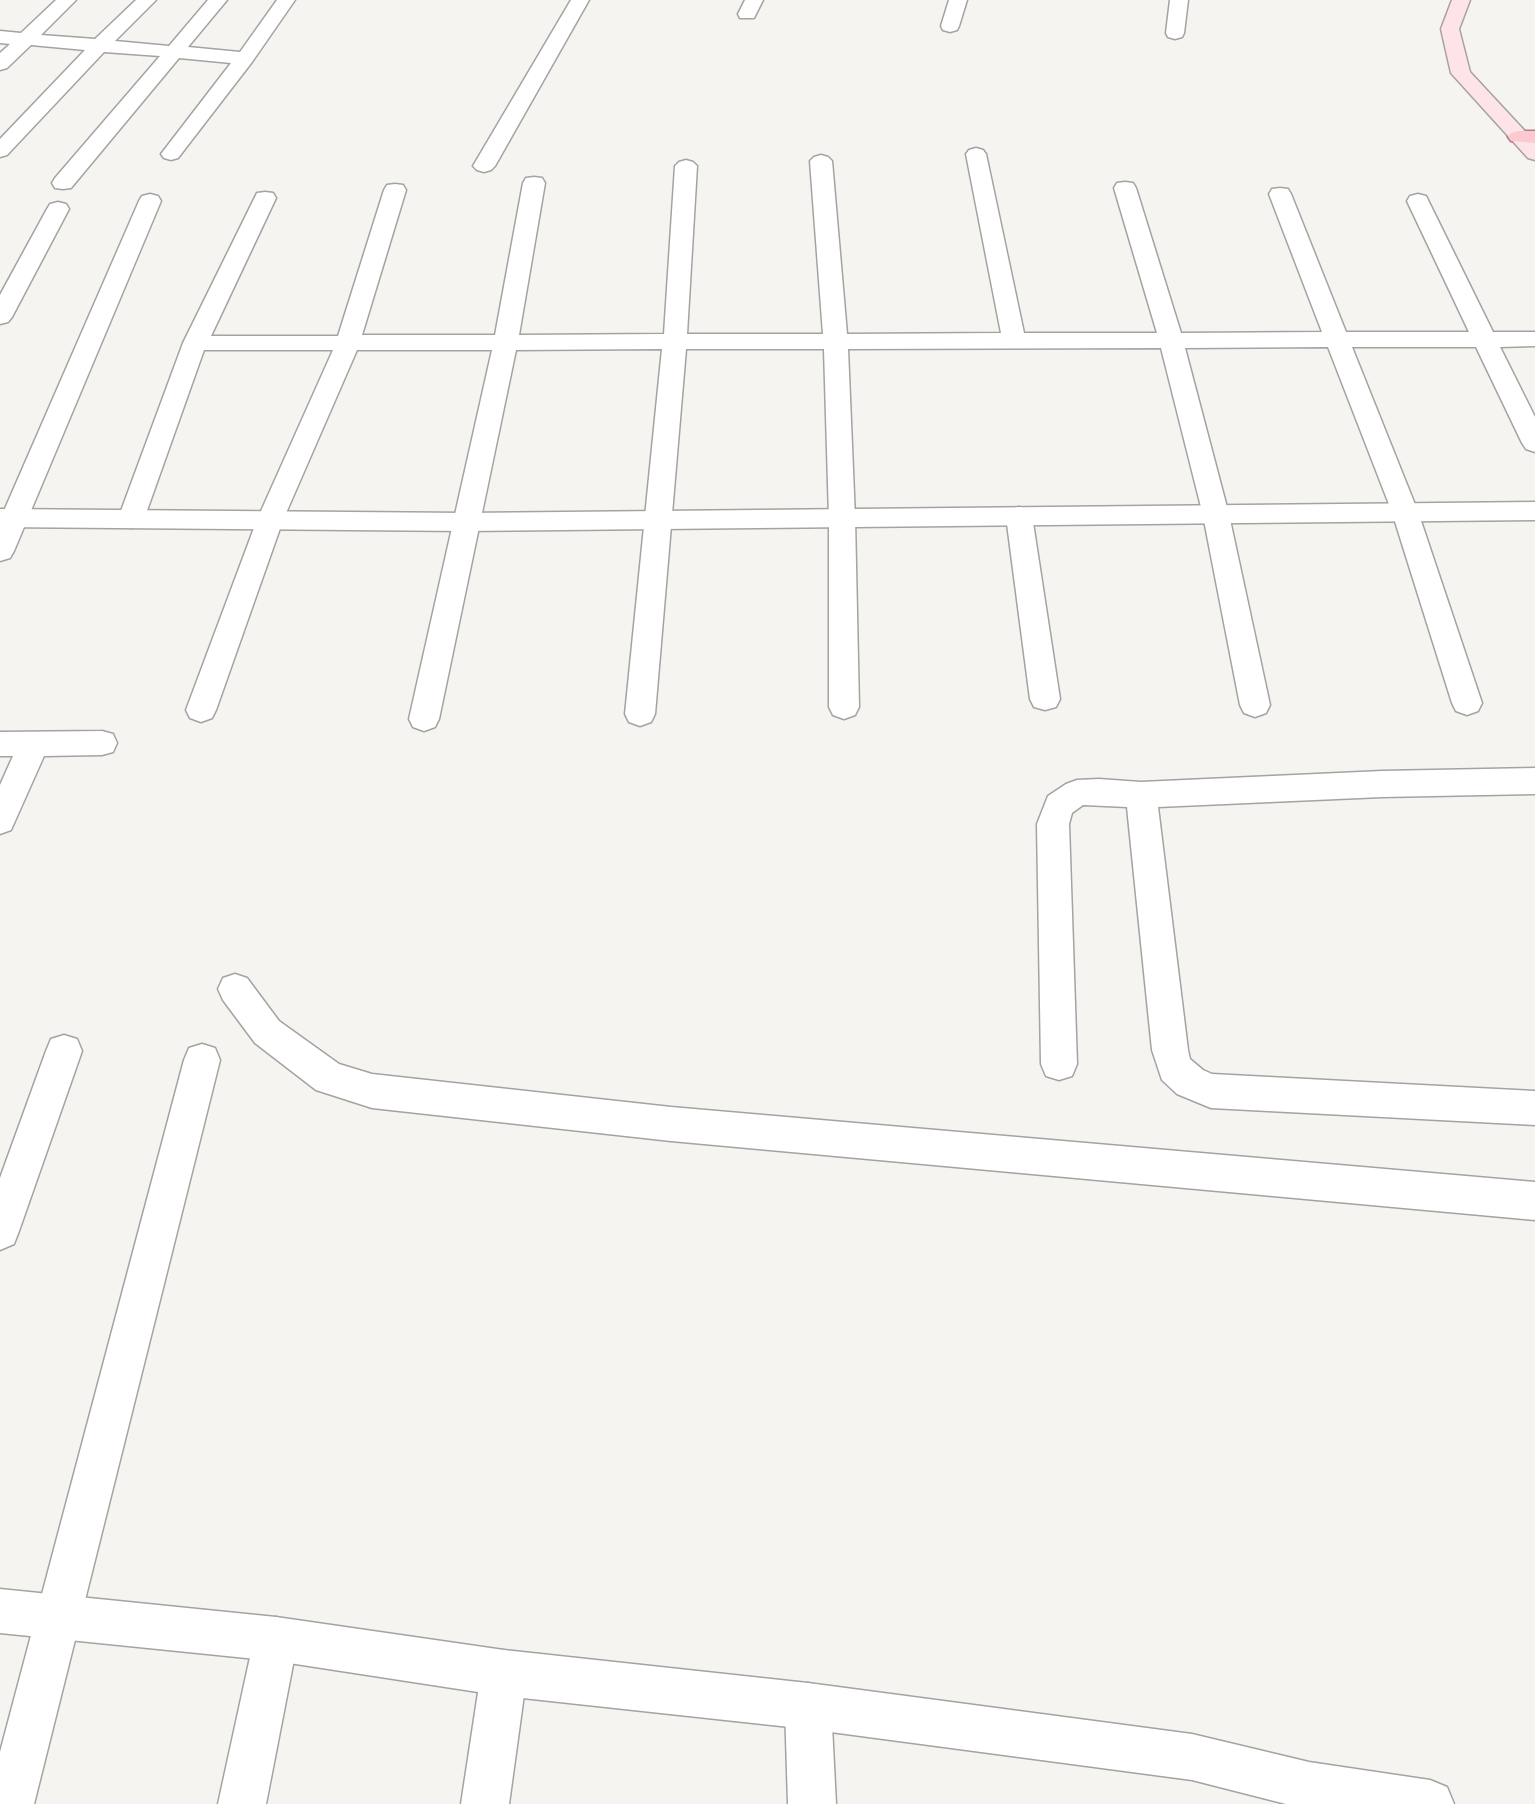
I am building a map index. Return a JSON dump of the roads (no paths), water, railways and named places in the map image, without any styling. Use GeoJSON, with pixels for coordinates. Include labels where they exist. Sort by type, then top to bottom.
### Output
{"type":"FeatureCollection","features":[{"type":"Feature","properties":{"kind":"main road"},"geometry":{"type":"LineString","coordinates":[[1461,0],[1450,29],[1461,74],[1527,137],[1535,154]]}},
{"type":"Feature","properties":{"kind":"street"},"geometry":{"type":"LineString","coordinates":[[0,64],[67,0]]}},
{"type":"Feature","properties":{"kind":"street"},"geometry":{"type":"LineString","coordinates":[[0,151],[99,46],[147,0]]}},
{"type":"Feature","properties":{"kind":"street"},"geometry":{"type":"LineString","coordinates":[[63,183],[218,0]]}},
{"type":"Feature","properties":{"kind":"street"},"geometry":{"type":"LineString","coordinates":[[171,154],[245,58],[286,0]]}},
{"type":"Feature","properties":{"kind":"street"},"geometry":{"type":"LineString","coordinates":[[484,166],[580,0]]}},
{"type":"Feature","properties":{"kind":"street"},"geometry":{"type":"LineString","coordinates":[[950,26],[958,0]]}},
{"type":"Feature","properties":{"kind":"street"},"geometry":{"type":"LineString","coordinates":[[1175,33],[1179,0]]}},
{"type":"Feature","properties":{"kind":"street"},"geometry":{"type":"LineString","coordinates":[[0,38],[245,58]]}},
{"type":"Feature","properties":{"kind":"street"},"geometry":{"type":"LineString","coordinates":[[976,154],[1014,341]]}},
{"type":"Feature","properties":{"kind":"street"},"geometry":{"type":"LineString","coordinates":[[821,161],[836,341],[842,518],[844,707]]}},
{"type":"Feature","properties":{"kind":"street"},"geometry":{"type":"LineString","coordinates":[[640,714],[675,342],[686,166]]}},
{"type":"Feature","properties":{"kind":"street"},"geometry":{"type":"LineString","coordinates":[[424,719],[506,342],[534,183]]}},
{"type":"Feature","properties":{"kind":"street"},"geometry":{"type":"LineString","coordinates":[[1125,188],[1171,340],[1216,515],[1255,705]]}},
{"type":"Feature","properties":{"kind":"street"},"geometry":{"type":"LineString","coordinates":[[201,710],[270,520],[348,343],[395,189]]}},
{"type":"Feature","properties":{"kind":"street"},"geometry":{"type":"LineString","coordinates":[[1280,194],[1405,512],[1467,703]]}},
{"type":"Feature","properties":{"kind":"street"},"geometry":{"type":"LineString","coordinates":[[131,519],[195,343],[265,198]]}},
{"type":"Feature","properties":{"kind":"street"},"geometry":{"type":"LineString","coordinates":[[0,551],[8,518],[150,201]]}},
{"type":"Feature","properties":{"kind":"street"},"geometry":{"type":"LineString","coordinates":[[1418,201],[1535,442]]}},
{"type":"Feature","properties":{"kind":"street"},"geometry":{"type":"LineString","coordinates":[[0,317],[58,209]]}},
{"type":"Feature","properties":{"kind":"street"},"geometry":{"type":"LineString","coordinates":[[195,343],[1535,339]]}},
{"type":"Feature","properties":{"kind":"street"},"geometry":{"type":"LineString","coordinates":[[8,518],[466,522],[1535,511]]}},
{"type":"Feature","properties":{"kind":"street"},"geometry":{"type":"LineString","coordinates":[[1019,516],[1045,699]]}},
{"type":"Feature","properties":{"kind":"street"},"geometry":{"type":"LineString","coordinates":[[0,821],[34,743]]}},
{"type":"Feature","properties":{"kind":"street"},"geometry":{"type":"LineString","coordinates":[[0,744],[102,744]]}},
{"type":"Feature","properties":{"kind":"street"},"geometry":{"type":"LineString","coordinates":[[1059,1064],[1053,824],[1059,805],[1077,793],[1141,795],[1382,784],[1535,781]]}},
{"type":"Feature","properties":{"kind":"street"},"geometry":{"type":"LineString","coordinates":[[1141,795],[1170,1050],[1175,1068],[1190,1082],[1211,1091],[1535,1108]]}},
{"type":"Feature","properties":{"kind":"street"},"geometry":{"type":"LineString","coordinates":[[235,988],[267,1032],[329,1078],[372,1091],[671,1124],[1535,1201]]}},
{"type":"Feature","properties":{"kind":"street"},"geometry":{"type":"LineString","coordinates":[[0,1231],[64,1051]]}},
{"type":"Feature","properties":{"kind":"street"},"geometry":{"type":"LineString","coordinates":[[10,1804],[202,1060]]}},
{"type":"Feature","properties":{"kind":"street"},"geometry":{"type":"LineString","coordinates":[[0,1611],[276,1639],[504,1673],[808,1706],[1192,1757],[1309,1786],[1430,1804]]}},
{"type":"Feature","properties":{"kind":"street"},"geometry":{"type":"LineString","coordinates":[[242,1804],[276,1639]]}},
{"type":"Feature","properties":{"kind":"street"},"geometry":{"type":"LineString","coordinates":[[485,1804],[504,1673]]}},
{"type":"Feature","properties":{"kind":"street"},"geometry":{"type":"LineString","coordinates":[[808,1706],[813,1804]]}}]}
